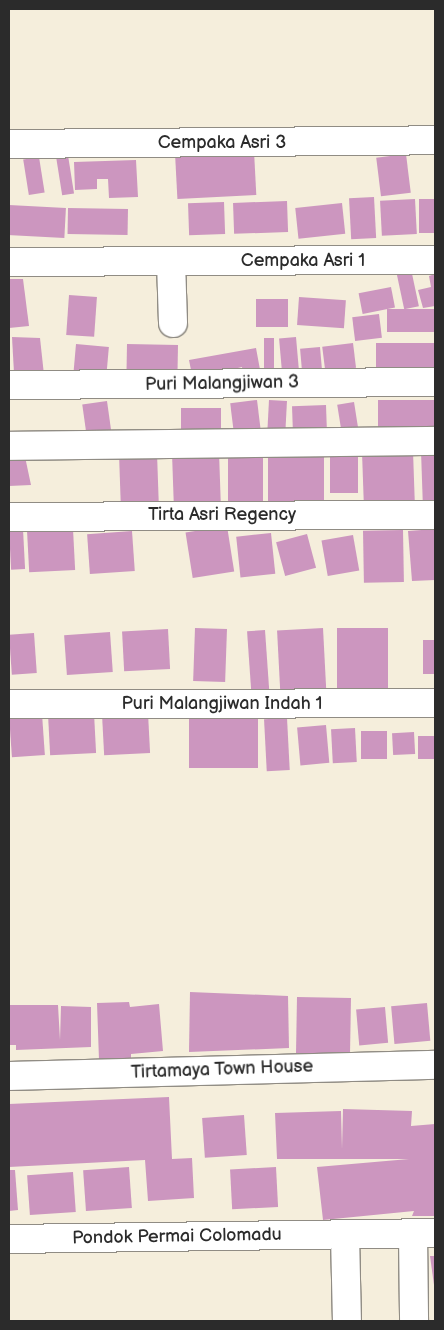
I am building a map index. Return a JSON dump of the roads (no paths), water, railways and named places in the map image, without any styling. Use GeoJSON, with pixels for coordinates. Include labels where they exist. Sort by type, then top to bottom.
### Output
{"type":"FeatureCollection","features":[{"type":"Feature","properties":{"kind":"street","name":"Cempaka Asri 3"},"geometry":{"type":"LineString","coordinates":[[9,144],[435,140]]}},
{"type":"Feature","properties":{"kind":"street","name":"Cempaka Asri 1"},"geometry":{"type":"LineString","coordinates":[[9,262],[435,260]]}},
{"type":"Feature","properties":{"kind":"street"},"geometry":{"type":"LineString","coordinates":[[171,262],[172,324]]}},
{"type":"Feature","properties":{"kind":"street","name":"Puri Malangjiwan 3"},"geometry":{"type":"LineString","coordinates":[[9,385],[435,382]]}},
{"type":"Feature","properties":{"kind":"street"},"geometry":{"type":"LineString","coordinates":[[9,446],[435,442]]}},
{"type":"Feature","properties":{"kind":"street","name":"Tirta Asri Regency"},"geometry":{"type":"LineString","coordinates":[[9,517],[435,515]]}},
{"type":"Feature","properties":{"kind":"street","name":"Puri Malangjiwan Indah 1"},"geometry":{"type":"LineString","coordinates":[[9,704],[435,703]]}},
{"type":"Feature","properties":{"kind":"street","name":"Tirtamaya Town House"},"geometry":{"type":"LineString","coordinates":[[9,1076],[435,1065]]}},
{"type":"Feature","properties":{"kind":"street","name":"Pondok Permai Colomadu"},"geometry":{"type":"LineString","coordinates":[[9,1239],[424,1234],[414,1321]]}},
{"type":"Feature","properties":{"kind":"street"},"geometry":{"type":"LineString","coordinates":[[345,1236],[347,1321]]}}]}
